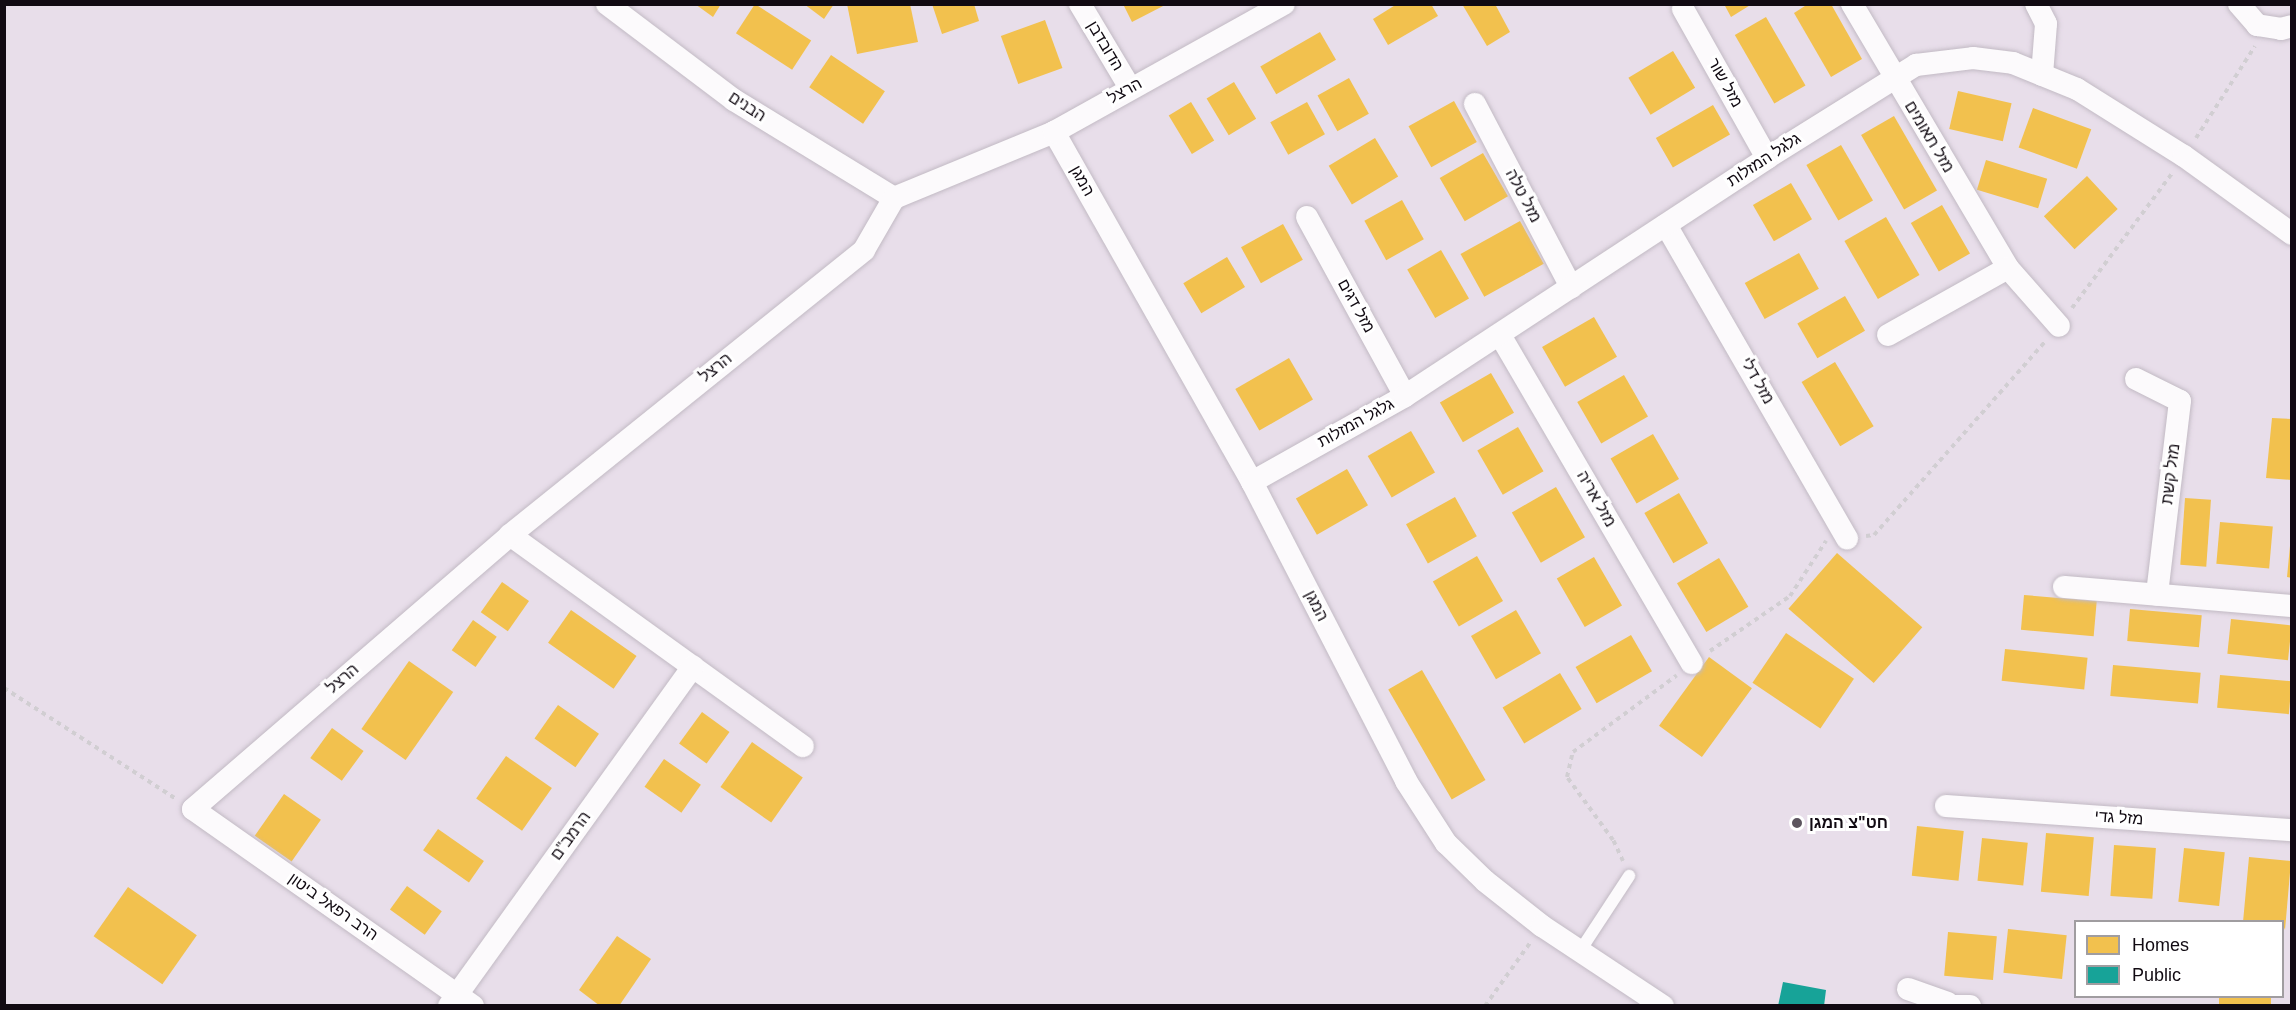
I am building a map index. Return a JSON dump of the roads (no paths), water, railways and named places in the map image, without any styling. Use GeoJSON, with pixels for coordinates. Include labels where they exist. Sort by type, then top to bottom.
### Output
{"type":"FeatureCollection","features":[{"type":"Feature","properties":{"kind":"street","name":"הבנים"},"geometry":{"type":"LineString","coordinates":[[607,4],[734,100],[894,198]]}},
{"type":"Feature","properties":{"kind":"street","name":"הדובדבן"},"geometry":{"type":"LineString","coordinates":[[1080,4],[1130,88]]}},
{"type":"Feature","properties":{"kind":"street","name":"הרצל"},"geometry":{"type":"LineString","coordinates":[[193,809],[510,535],[864,250],[894,198],[1054,132],[1284,4]]}},
{"type":"Feature","properties":{"kind":"street","name":"מזל תאומים"},"geometry":{"type":"LineString","coordinates":[[1852,4],[1893,77],[2008,268],[2059,326]]}},
{"type":"Feature","properties":{"kind":"street"},"geometry":{"type":"LineString","coordinates":[[2036,4],[2046,24],[2042,75]]}},
{"type":"Feature","properties":{"kind":"street"},"geometry":{"type":"LineString","coordinates":[[2239,4],[2245,15],[2267,28],[2292,26]]}},
{"type":"Feature","properties":{"kind":"street","name":"מזל שור"},"geometry":{"type":"LineString","coordinates":[[1683,9],[1767,158]]}},
{"type":"Feature","properties":{"kind":"street","name":"גלגל המזלות"},"geometry":{"type":"LineString","coordinates":[[1252,482],[1405,396],[1767,158],[1893,77],[1916,65],[1973,58],[2013,63],[2077,89],[2184,156],[2292,234]]}},
{"type":"Feature","properties":{"kind":"street","name":"מזל טלה"},"geometry":{"type":"LineString","coordinates":[[1475,104],[1571,287]]}},
{"type":"Feature","properties":{"kind":"street","name":"המגן"},"geometry":{"type":"LineString","coordinates":[[1054,132],[1252,482],[1406,781],[1446,843],[1485,881],[1542,926],[1663,1005]]}},
{"type":"Feature","properties":{"kind":"street","name":"מזל דגים"},"geometry":{"type":"LineString","coordinates":[[1307,217],[1405,396]]}},
{"type":"Feature","properties":{"kind":"street","name":"מזל דלי"},"geometry":{"type":"LineString","coordinates":[[1666,225],[1847,538]]}},
{"type":"Feature","properties":{"kind":"street"},"geometry":{"type":"LineString","coordinates":[[1888,335],[2008,268]]}},
{"type":"Feature","properties":{"kind":"street","name":"מזל אריה"},"geometry":{"type":"LineString","coordinates":[[1500,335],[1692,663]]}},
{"type":"Feature","properties":{"kind":"street","name":"מזל קשת"},"geometry":{"type":"LineString","coordinates":[[2136,379],[2180,401],[2157,595]]}},
{"type":"Feature","properties":{"kind":"street"},"geometry":{"type":"LineString","coordinates":[[510,535],[803,746]]}},
{"type":"Feature","properties":{"kind":"street"},"geometry":{"type":"LineString","coordinates":[[2064,586],[2292,606]]}},
{"type":"Feature","properties":{"kind":"street","name":"הרמב\"ם"},"geometry":{"type":"LineString","coordinates":[[460,1002],[693,667]]}},
{"type":"Feature","properties":{"kind":"street","name":"מזל גדי"},"geometry":{"type":"LineString","coordinates":[[1946,806],[2292,830]]}},
{"type":"Feature","properties":{"kind":"street","name":"הרב רפאל ביטון"},"geometry":{"type":"LineString","coordinates":[[193,809],[460,1002]]}},
{"type":"Feature","properties":{"kind":"street"},"geometry":{"type":"LineString","coordinates":[[1908,989],[1947,1004],[1970,1005]]}},
{"type":"Feature","properties":{"kind":"lane"},"geometry":{"type":"LineString","coordinates":[[1580,951],[1629,876]]}},
{"type":"Feature","properties":{"kind":"place","name":"חט\"צ המגן"},"geometry":{"type":"Point","coordinates":[1797,823]}}]}
